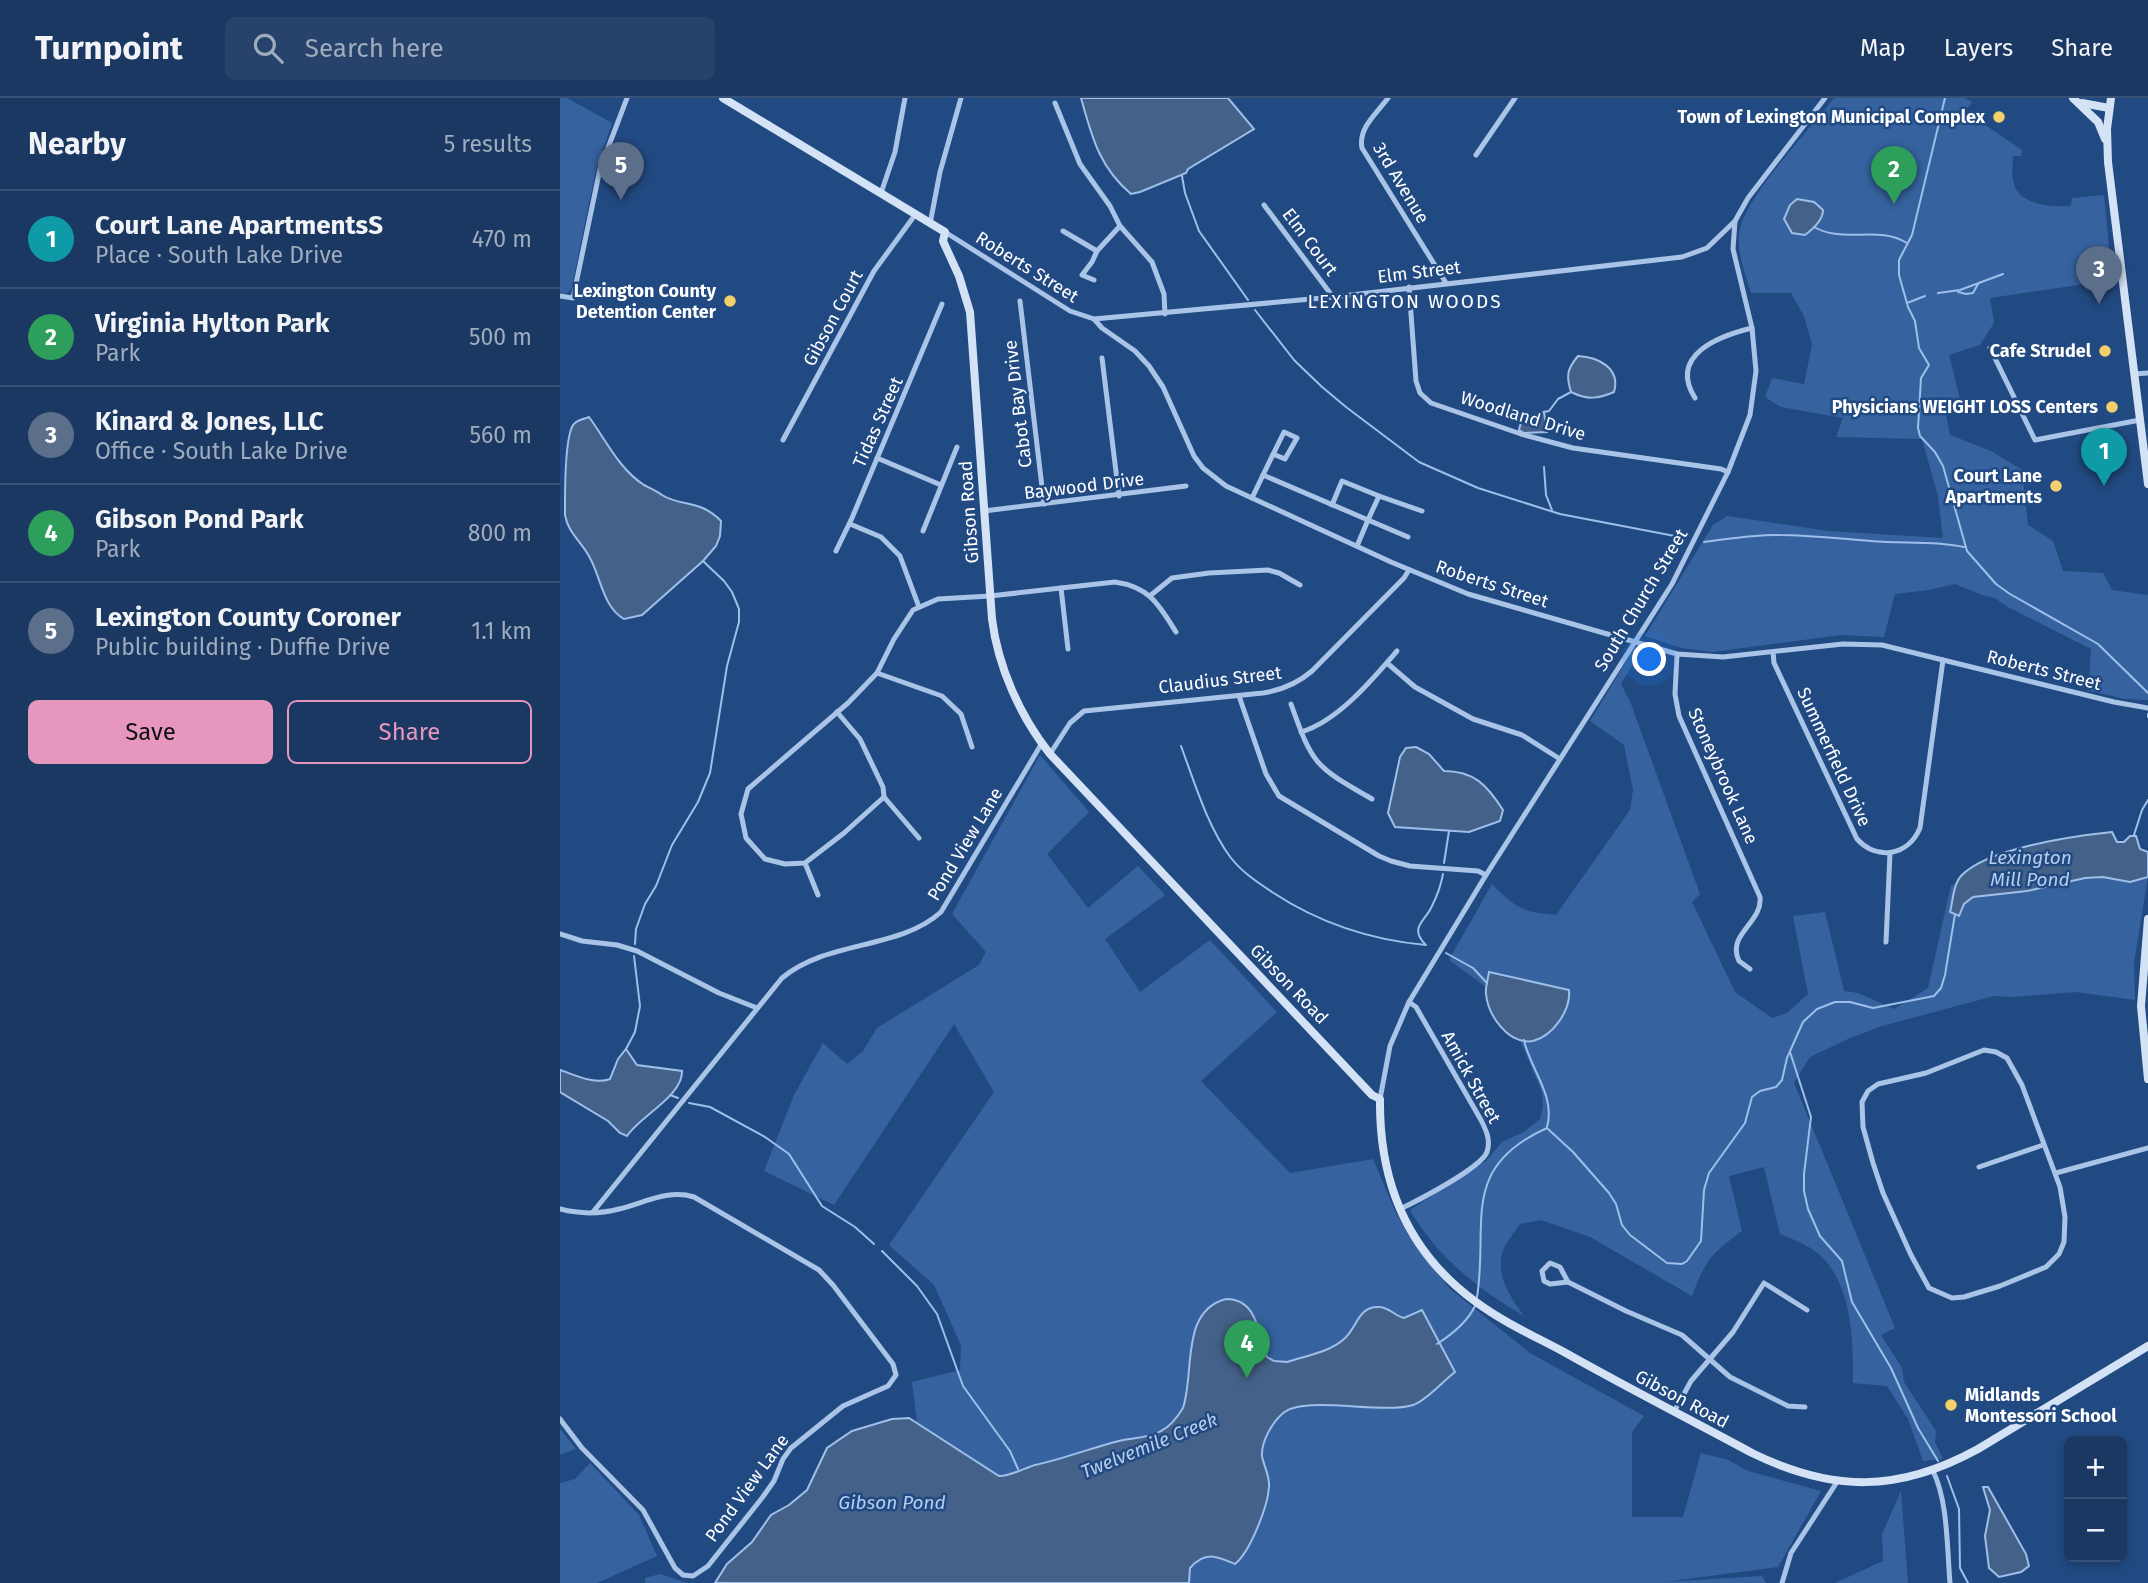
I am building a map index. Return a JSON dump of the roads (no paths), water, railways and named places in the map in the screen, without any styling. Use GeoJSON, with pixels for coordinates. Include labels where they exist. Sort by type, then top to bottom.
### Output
{"type":"FeatureCollection","features":[{"type":"Feature","properties":{"kind":"street"},"geometry":{"type":"LineString","coordinates":[[560,296],[573,298],[600,169],[627,98]]}},
{"type":"Feature","properties":{"kind":"street"},"geometry":{"type":"LineString","coordinates":[[723,98],[945,232]]}},
{"type":"Feature","properties":{"kind":"street"},"geometry":{"type":"LineString","coordinates":[[881,194],[895,152],[905,98]]}},
{"type":"Feature","properties":{"kind":"street"},"geometry":{"type":"LineString","coordinates":[[930,223],[940,172],[961,98]]}},
{"type":"Feature","properties":{"kind":"street","name":"3rd Avenue"},"geometry":{"type":"LineString","coordinates":[[1388,98],[1364,128],[1362,148],[1446,282]]}},
{"type":"Feature","properties":{"kind":"street"},"geometry":{"type":"LineString","coordinates":[[1476,155],[1516,98]]}},
{"type":"Feature","properties":{"kind":"street"},"geometry":{"type":"LineString","coordinates":[[1735,221],[1748,198],[1825,98]]}},
{"type":"Feature","properties":{"kind":"street"},"geometry":{"type":"LineString","coordinates":[[2111,98],[2107,146],[2148,484]]}},
{"type":"Feature","properties":{"kind":"street"},"geometry":{"type":"LineString","coordinates":[[2076,100],[2093,107],[2109,108]]}},
{"type":"Feature","properties":{"kind":"street"},"geometry":{"type":"LineString","coordinates":[[2076,100],[2098,122],[2107,146]]}},
{"type":"Feature","properties":{"kind":"street"},"geometry":{"type":"LineString","coordinates":[[1055,103],[1080,164],[1111,206],[1120,226],[1152,262],[1164,294],[1165,314]]}},
{"type":"Feature","properties":{"kind":"street","name":"Elm Court"},"geometry":{"type":"LineString","coordinates":[[1264,205],[1333,297]]}},
{"type":"Feature","properties":{"kind":"street","name":"Gibson Court"},"geometry":{"type":"LineString","coordinates":[[783,440],[874,271],[915,215]]}},
{"type":"Feature","properties":{"kind":"street","name":"Elm Street"},"geometry":{"type":"LineString","coordinates":[[1094,319],[1333,297],[1682,257],[1707,248],[1735,221]]}},
{"type":"Feature","properties":{"kind":"street","name":"South Church Street"},"geometry":{"type":"LineString","coordinates":[[1380,1099],[1383,1071],[1390,1046],[1409,1002],[1486,874],[1672,584],[1728,472],[1754,398],[1756,357],[1752,328],[1733,249],[1735,221]]}},
{"type":"Feature","properties":{"kind":"street"},"geometry":{"type":"LineString","coordinates":[[1094,280],[1082,275],[1093,262],[1097,251],[1120,226]]}},
{"type":"Feature","properties":{"kind":"street"},"geometry":{"type":"LineString","coordinates":[[1063,231],[1097,251]]}},
{"type":"Feature","properties":{"kind":"street","name":"Roberts Street"},"geometry":{"type":"LineString","coordinates":[[945,232],[1070,311],[1094,319],[1102,328],[1135,351],[1157,376],[1203,468],[1226,486],[1409,570],[1468,594],[1677,654],[1723,657],[1843,644],[1869,644],[2148,708]]}},
{"type":"Feature","properties":{"kind":"street","name":"Gibson Road"},"geometry":{"type":"LineString","coordinates":[[945,232],[943,241],[959,276],[970,312],[994,633],[1000,660],[1018,701],[1050,754],[1372,1095],[1380,1099],[1384,1157],[1400,1209],[1422,1247],[1454,1284],[1491,1312],[1674,1412],[1777,1465],[1800,1474],[1837,1482],[1879,1481],[1933,1471],[1978,1450],[2148,1346]]}},
{"type":"Feature","properties":{"kind":"street","name":"Woodland Drive"},"geometry":{"type":"LineString","coordinates":[[1409,287],[1416,381],[1420,393],[1431,403],[1521,434],[1573,448],[1728,472]]}},
{"type":"Feature","properties":{"kind":"street","name":"Cabot Bay Drive"},"geometry":{"type":"LineString","coordinates":[[1020,301],[1044,505]]}},
{"type":"Feature","properties":{"kind":"street","name":"Tidas Street"},"geometry":{"type":"LineString","coordinates":[[836,551],[942,304]]}},
{"type":"Feature","properties":{"kind":"street"},"geometry":{"type":"LineString","coordinates":[[1696,398],[1689,387],[1686,374],[1694,357],[1715,341],[1752,328]]}},
{"type":"Feature","properties":{"kind":"street"},"geometry":{"type":"LineString","coordinates":[[1990,348],[2035,440],[2140,420]]}},
{"type":"Feature","properties":{"kind":"street"},"geometry":{"type":"LineString","coordinates":[[1102,358],[1119,496]]}},
{"type":"Feature","properties":{"kind":"street"},"geometry":{"type":"LineString","coordinates":[[2133,374],[2148,373]]}},
{"type":"Feature","properties":{"kind":"street"},"geometry":{"type":"LineString","coordinates":[[1252,498],[1264,475],[1273,454],[1284,432],[1297,438],[1285,459],[1273,454]]}},
{"type":"Feature","properties":{"kind":"street"},"geometry":{"type":"LineString","coordinates":[[923,531],[957,447]]}},
{"type":"Feature","properties":{"kind":"street"},"geometry":{"type":"LineString","coordinates":[[877,458],[941,485]]}},
{"type":"Feature","properties":{"kind":"street"},"geometry":{"type":"LineString","coordinates":[[1264,475],[1408,537]]}},
{"type":"Feature","properties":{"kind":"street"},"geometry":{"type":"LineString","coordinates":[[1332,505],[1342,481],[1422,511]]}},
{"type":"Feature","properties":{"kind":"street","name":"Baywood Drive"},"geometry":{"type":"LineString","coordinates":[[984,511],[1186,486]]}},
{"type":"Feature","properties":{"kind":"street"},"geometry":{"type":"LineString","coordinates":[[1357,546],[1379,496]]}},
{"type":"Feature","properties":{"kind":"street"},"geometry":{"type":"LineString","coordinates":[[849,524],[881,537],[901,556],[919,607]]}},
{"type":"Feature","properties":{"kind":"street"},"geometry":{"type":"LineString","coordinates":[[1151,595],[1172,579],[1189,574],[1268,570],[1300,585]]}},
{"type":"Feature","properties":{"kind":"street","name":"Claudius Street"},"geometry":{"type":"LineString","coordinates":[[1050,754],[1070,723],[1084,711],[1281,690],[1305,677],[1409,570]]}},
{"type":"Feature","properties":{"kind":"street"},"geometry":{"type":"LineString","coordinates":[[884,797],[845,833],[805,863],[785,864],[765,859],[746,838],[741,814],[748,789],[838,712],[877,673],[894,639],[913,610],[938,599],[1115,582],[1151,595],[1177,632]]}},
{"type":"Feature","properties":{"kind":"street"},"geometry":{"type":"LineString","coordinates":[[1061,589],[1068,649]]}},
{"type":"Feature","properties":{"kind":"street"},"geometry":{"type":"LineString","coordinates":[[1301,732],[1317,727],[1332,717],[1397,652]]}},
{"type":"Feature","properties":{"kind":"street","name":"Summerfield Drive"},"geometry":{"type":"LineString","coordinates":[[1773,652],[1774,663],[1857,839],[1872,850],[1890,853]]}},
{"type":"Feature","properties":{"kind":"street","name":"Stoneybrook Lane"},"geometry":{"type":"LineString","coordinates":[[1677,654],[1675,694],[1679,716],[1759,892],[1760,907]]}},
{"type":"Feature","properties":{"kind":"street"},"geometry":{"type":"LineString","coordinates":[[1886,942],[1890,853],[1905,848],[1920,828],[1942,660]]}},
{"type":"Feature","properties":{"kind":"street"},"geometry":{"type":"LineString","coordinates":[[1387,663],[1415,687],[1473,719],[1522,735],[1560,759]]}},
{"type":"Feature","properties":{"kind":"street"},"geometry":{"type":"LineString","coordinates":[[877,673],[942,696],[961,714],[972,747]]}},
{"type":"Feature","properties":{"kind":"street"},"geometry":{"type":"LineString","coordinates":[[1239,696],[1269,782],[1283,800],[1391,861],[1409,866],[1478,871],[1486,874]]}},
{"type":"Feature","properties":{"kind":"street"},"geometry":{"type":"LineString","coordinates":[[1291,704],[1309,751],[1320,766],[1372,799]]}},
{"type":"Feature","properties":{"kind":"street"},"geometry":{"type":"LineString","coordinates":[[838,712],[860,739],[883,787],[884,797],[919,838]]}},
{"type":"Feature","properties":{"kind":"street","name":"Pond View Lane"},"geometry":{"type":"LineString","coordinates":[[593,1212],[739,1034],[778,982],[800,967],[832,953],[917,927],[941,912],[1042,743]]}},
{"type":"Feature","properties":{"kind":"street"},"geometry":{"type":"LineString","coordinates":[[805,863],[818,895]]}},
{"type":"Feature","properties":{"kind":"street"},"geometry":{"type":"LineString","coordinates":[[1750,969],[1739,961],[1736,945],[1740,935],[1758,915],[1760,907],[1769,908]]}},
{"type":"Feature","properties":{"kind":"street"},"geometry":{"type":"LineString","coordinates":[[2148,919],[2141,1006],[2148,1079]]}},
{"type":"Feature","properties":{"kind":"street"},"geometry":{"type":"LineString","coordinates":[[560,933],[589,942],[617,945],[637,951],[719,993],[757,1008]]}},
{"type":"Feature","properties":{"kind":"street","name":"Amick Street"},"geometry":{"type":"LineString","coordinates":[[1400,1209],[1477,1164],[1486,1154],[1489,1144],[1487,1134],[1474,1109],[1416,1007],[1409,1002]]}},
{"type":"Feature","properties":{"kind":"street"},"geometry":{"type":"LineString","coordinates":[[1978,1051],[1996,1052],[2007,1058],[2014,1068],[2056,1173],[2062,1193],[2066,1230],[2062,1248],[2051,1263],[2035,1272],[1976,1293],[1958,1298],[1946,1297],[1929,1288],[1888,1204],[1863,1127],[1862,1102],[1868,1091],[1884,1081],[1926,1073],[1956,1063],[1978,1051]]}},
{"type":"Feature","properties":{"kind":"street"},"geometry":{"type":"LineString","coordinates":[[1979,1167],[2043,1146]]}},
{"type":"Feature","properties":{"kind":"street"},"geometry":{"type":"LineString","coordinates":[[2056,1173],[2148,1148]]}},
{"type":"Feature","properties":{"kind":"street","name":"Pond View Lane"},"geometry":{"type":"LineString","coordinates":[[560,1209],[593,1212],[616,1210],[666,1195],[694,1197],[819,1270],[894,1364],[896,1375],[888,1386],[848,1402],[834,1411],[796,1443],[786,1453],[774,1481],[762,1498],[708,1566],[693,1576],[683,1575],[675,1568],[643,1510],[582,1448],[560,1419]]}},
{"type":"Feature","properties":{"kind":"street"},"geometry":{"type":"LineString","coordinates":[[1568,1282],[1557,1264],[1549,1263],[1542,1270],[1542,1278],[1547,1283],[1568,1282],[1682,1335],[1724,1373],[1741,1383],[1788,1406],[1805,1406]]}},
{"type":"Feature","properties":{"kind":"street"},"geometry":{"type":"LineString","coordinates":[[1674,1412],[1691,1381],[1733,1332],[1764,1283],[1807,1310]]}},
{"type":"Feature","properties":{"kind":"street"},"geometry":{"type":"LineString","coordinates":[[1933,1471],[1938,1482],[1945,1526],[1950,1583]]}},
{"type":"Feature","properties":{"kind":"street"},"geometry":{"type":"LineString","coordinates":[[1782,1583],[1791,1553],[1837,1482]]}},
{"type":"Feature","properties":{"kind":"water"},"geometry":{"type":"Polygon","coordinates":[[[1081,98],[1228,98],[1254,129],[1188,169],[1186,173],[1131,194],[1104,162],[1093,138],[1081,98]]]}},
{"type":"Feature","properties":{"kind":"water"},"geometry":{"type":"Polygon","coordinates":[[[1797,199],[1814,202],[1823,210],[1819,221],[1805,235],[1792,233],[1784,219],[1790,205],[1797,199]]]}},
{"type":"Feature","properties":{"kind":"water"},"geometry":{"type":"Polygon","coordinates":[[[1578,356],[1593,359],[1611,370],[1614,376],[1614,392],[1592,398],[1571,392],[1568,373],[1578,356]]]}},
{"type":"Feature","properties":{"kind":"water"},"geometry":{"type":"Polygon","coordinates":[[[1544,412],[1547,432],[1524,433],[1519,430],[1521,422],[1544,412]]]}},
{"type":"Feature","properties":{"kind":"water"},"geometry":{"type":"Polygon","coordinates":[[[589,417],[620,463],[635,478],[669,499],[706,509],[721,521],[716,546],[703,561],[642,615],[624,619],[607,600],[590,558],[569,527],[565,515],[568,440],[575,423],[589,417]]]}},
{"type":"Feature","properties":{"kind":"water"},"geometry":{"type":"Polygon","coordinates":[[[1416,747],[1429,754],[1444,771],[1464,774],[1479,781],[1503,810],[1500,821],[1469,832],[1395,827],[1388,813],[1400,757],[1406,748],[1416,747]]]}},
{"type":"Feature","properties":{"kind":"water","name":"Lexington Mill Pond"},"geometry":{"type":"Polygon","coordinates":[[[2112,832],[2117,842],[2124,842],[2130,836],[2136,836],[2140,849],[2148,852],[2148,877],[2130,882],[2103,877],[2085,878],[2027,891],[1973,897],[1964,904],[1959,916],[1950,912],[1958,880],[1973,866],[2032,845],[2112,832]]]}},
{"type":"Feature","properties":{"kind":"water"},"geometry":{"type":"Polygon","coordinates":[[[1489,972],[1569,990],[1564,1014],[1554,1028],[1540,1038],[1524,1041],[1515,1038],[1501,1027],[1491,1011],[1486,994],[1489,972]]]}},
{"type":"Feature","properties":{"kind":"water"},"geometry":{"type":"Polygon","coordinates":[[[626,1049],[637,1065],[682,1071],[676,1089],[627,1136],[608,1121],[560,1092],[560,1070],[578,1077],[604,1081],[610,1079],[618,1059],[626,1049]]]}},
{"type":"Feature","properties":{"kind":"water","name":"Gibson Pond"},"geometry":{"type":"Polygon","coordinates":[[[1226,1299],[1237,1301],[1251,1311],[1267,1357],[1274,1361],[1287,1362],[1338,1343],[1366,1310],[1386,1308],[1404,1318],[1422,1310],[1455,1372],[1413,1405],[1382,1408],[1307,1406],[1292,1408],[1282,1414],[1263,1445],[1262,1456],[1269,1483],[1268,1495],[1246,1550],[1235,1564],[1216,1557],[1201,1559],[1190,1568],[1189,1583],[715,1583],[727,1564],[752,1542],[771,1515],[807,1490],[827,1448],[852,1431],[892,1419],[909,1418],[999,1476],[1108,1444],[1156,1434],[1168,1427],[1183,1408],[1195,1329],[1211,1306],[1226,1299]]]}},
{"type":"Feature","properties":{"kind":"water"},"geometry":{"type":"Polygon","coordinates":[[[1983,1487],[1988,1487],[2026,1554],[2029,1566],[2021,1572],[1999,1577],[1989,1568],[1985,1536],[1990,1510],[1983,1487]]]}},
{"type":"Feature","properties":{"kind":"waterway"},"geometry":{"type":"LineString","coordinates":[[1945,98],[1912,235],[1899,260],[1899,275],[1915,321],[1919,348],[1929,365],[1921,378],[1918,428],[1920,436],[1935,452],[1943,466],[1967,551],[1996,584],[2098,644],[2148,693]]}},
{"type":"Feature","properties":{"kind":"waterway"},"geometry":{"type":"LineString","coordinates":[[1182,176],[1185,193],[1199,231],[1248,300]]}},
{"type":"Feature","properties":{"kind":"waterway"},"geometry":{"type":"LineString","coordinates":[[1814,227],[1837,234],[1884,235],[1907,243]]}},
{"type":"Feature","properties":{"kind":"waterway"},"geometry":{"type":"LineString","coordinates":[[1938,293],[1960,290],[2003,274]]}},
{"type":"Feature","properties":{"kind":"waterway"},"geometry":{"type":"LineString","coordinates":[[1958,292],[1973,293],[1978,284]]}},
{"type":"Feature","properties":{"kind":"waterway"},"geometry":{"type":"LineString","coordinates":[[1907,303],[1925,296]]}},
{"type":"Feature","properties":{"kind":"waterway"},"geometry":{"type":"LineString","coordinates":[[1255,310],[1294,360],[1321,386],[1419,462],[1478,488],[1560,514],[1685,538]]}},
{"type":"Feature","properties":{"kind":"waterway"},"geometry":{"type":"LineString","coordinates":[[1544,412],[1549,411],[1558,399],[1571,392]]}},
{"type":"Feature","properties":{"kind":"waterway"},"geometry":{"type":"LineString","coordinates":[[1544,467],[1546,495],[1552,510]]}},
{"type":"Feature","properties":{"kind":"waterway"},"geometry":{"type":"LineString","coordinates":[[1704,542],[1752,536],[1791,535],[1964,547]]}},
{"type":"Feature","properties":{"kind":"waterway"},"geometry":{"type":"LineString","coordinates":[[635,944],[636,929],[645,904],[656,886],[672,845],[698,802],[710,773],[727,666],[739,622],[739,609],[732,592],[703,561]]}},
{"type":"Feature","properties":{"kind":"waterway"},"geometry":{"type":"LineString","coordinates":[[1181,746],[1215,833],[1240,868],[1290,903],[1327,921],[1385,939],[1426,945]]}},
{"type":"Feature","properties":{"kind":"waterway"},"geometry":{"type":"LineString","coordinates":[[2134,835],[2148,800]]}},
{"type":"Feature","properties":{"kind":"waterway"},"geometry":{"type":"LineString","coordinates":[[1444,863],[1449,831]]}},
{"type":"Feature","properties":{"kind":"waterway"},"geometry":{"type":"LineString","coordinates":[[1425,944],[1418,929],[1434,902],[1443,874]]}},
{"type":"Feature","properties":{"kind":"waterway","name":"Twelvemile Creek"},"geometry":{"type":"LineString","coordinates":[[1548,1129],[1573,1152],[1609,1193],[1616,1204],[1622,1225],[1630,1235],[1667,1263],[1682,1264],[1701,1241],[1704,1190],[1709,1173],[1745,1123],[1752,1097],[1760,1091],[1776,1087],[1782,1080],[1787,1058],[1803,1022],[1817,1009],[1835,1002],[1850,1002],[1873,1008],[1934,996],[1941,988],[1945,975],[1955,914]]}},
{"type":"Feature","properties":{"kind":"waterway"},"geometry":{"type":"LineString","coordinates":[[1446,953],[1473,968],[1487,983]]}},
{"type":"Feature","properties":{"kind":"waterway"},"geometry":{"type":"LineString","coordinates":[[626,1049],[635,1032],[640,1006],[634,956]]}},
{"type":"Feature","properties":{"kind":"waterway"},"geometry":{"type":"LineString","coordinates":[[1524,1040],[1548,1104],[1547,1127]]}},
{"type":"Feature","properties":{"kind":"waterway"},"geometry":{"type":"LineString","coordinates":[[1790,1052],[1811,1117],[1804,1174],[1808,1209],[1820,1236],[1842,1261],[1852,1302],[1891,1368],[1918,1428],[1938,1461]]}},
{"type":"Feature","properties":{"kind":"waterway"},"geometry":{"type":"LineString","coordinates":[[670,1095],[678,1098]]}},
{"type":"Feature","properties":{"kind":"waterway"},"geometry":{"type":"LineString","coordinates":[[689,1103],[710,1107],[765,1137],[789,1154],[822,1206],[855,1227],[874,1244]]}},
{"type":"Feature","properties":{"kind":"waterway","name":"Twelvemile Creek"},"geometry":{"type":"LineString","coordinates":[[1477,1297],[1483,1200],[1489,1180],[1500,1161],[1519,1144],[1547,1128]]}},
{"type":"Feature","properties":{"kind":"waterway"},"geometry":{"type":"LineString","coordinates":[[882,1251],[917,1286],[937,1314],[963,1386],[1010,1451],[1018,1469]]}},
{"type":"Feature","properties":{"kind":"waterway","name":"Twelvemile Creek"},"geometry":{"type":"LineString","coordinates":[[1437,1344],[1459,1327],[1475,1306]]}},
{"type":"Feature","properties":{"kind":"waterway"},"geometry":{"type":"LineString","coordinates":[[1947,1476],[1959,1509],[1960,1568],[1968,1583]]}},
{"type":"Feature","properties":{"kind":"place","name":"Town of Lexington Municipal Complex"},"geometry":{"type":"Point","coordinates":[1999,117]}},
{"type":"Feature","properties":{"kind":"place","name":"Lexington County Coroner"},"geometry":{"type":"Point","coordinates":[621,200]}},
{"type":"Feature","properties":{"kind":"place","name":"Virginia Hylton Park"},"geometry":{"type":"Point","coordinates":[1894,204]}},
{"type":"Feature","properties":{"kind":"place","name":"Lexington County Detention Center"},"geometry":{"type":"Point","coordinates":[730,301]}},
{"type":"Feature","properties":{"kind":"place","name":"Kinard & Jones, LLC"},"geometry":{"type":"Point","coordinates":[2099,304]}},
{"type":"Feature","properties":{"kind":"place","name":"Cafe Strudel"},"geometry":{"type":"Point","coordinates":[2105,351]}},
{"type":"Feature","properties":{"kind":"place","name":"Physicians WEIGHT LOSS Centers"},"geometry":{"type":"Point","coordinates":[2112,407]}},
{"type":"Feature","properties":{"kind":"place","name":"Court Lane Apartments"},"geometry":{"type":"Point","coordinates":[2056,486]}},
{"type":"Feature","properties":{"kind":"place","name":"Court Lane ApartmentsS"},"geometry":{"type":"Point","coordinates":[2104,486]}},
{"type":"Feature","properties":{"kind":"place","name":"Gibson Pond Park"},"geometry":{"type":"Point","coordinates":[1247,1378]}},
{"type":"Feature","properties":{"kind":"place","name":"Midlands Montessori School"},"geometry":{"type":"Point","coordinates":[1951,1405]}},
{"type":"Feature","properties":{"kind":"district","name":"LEXINGTON WOODS"},"geometry":{"type":"Point","coordinates":[1405,301]}}]}
